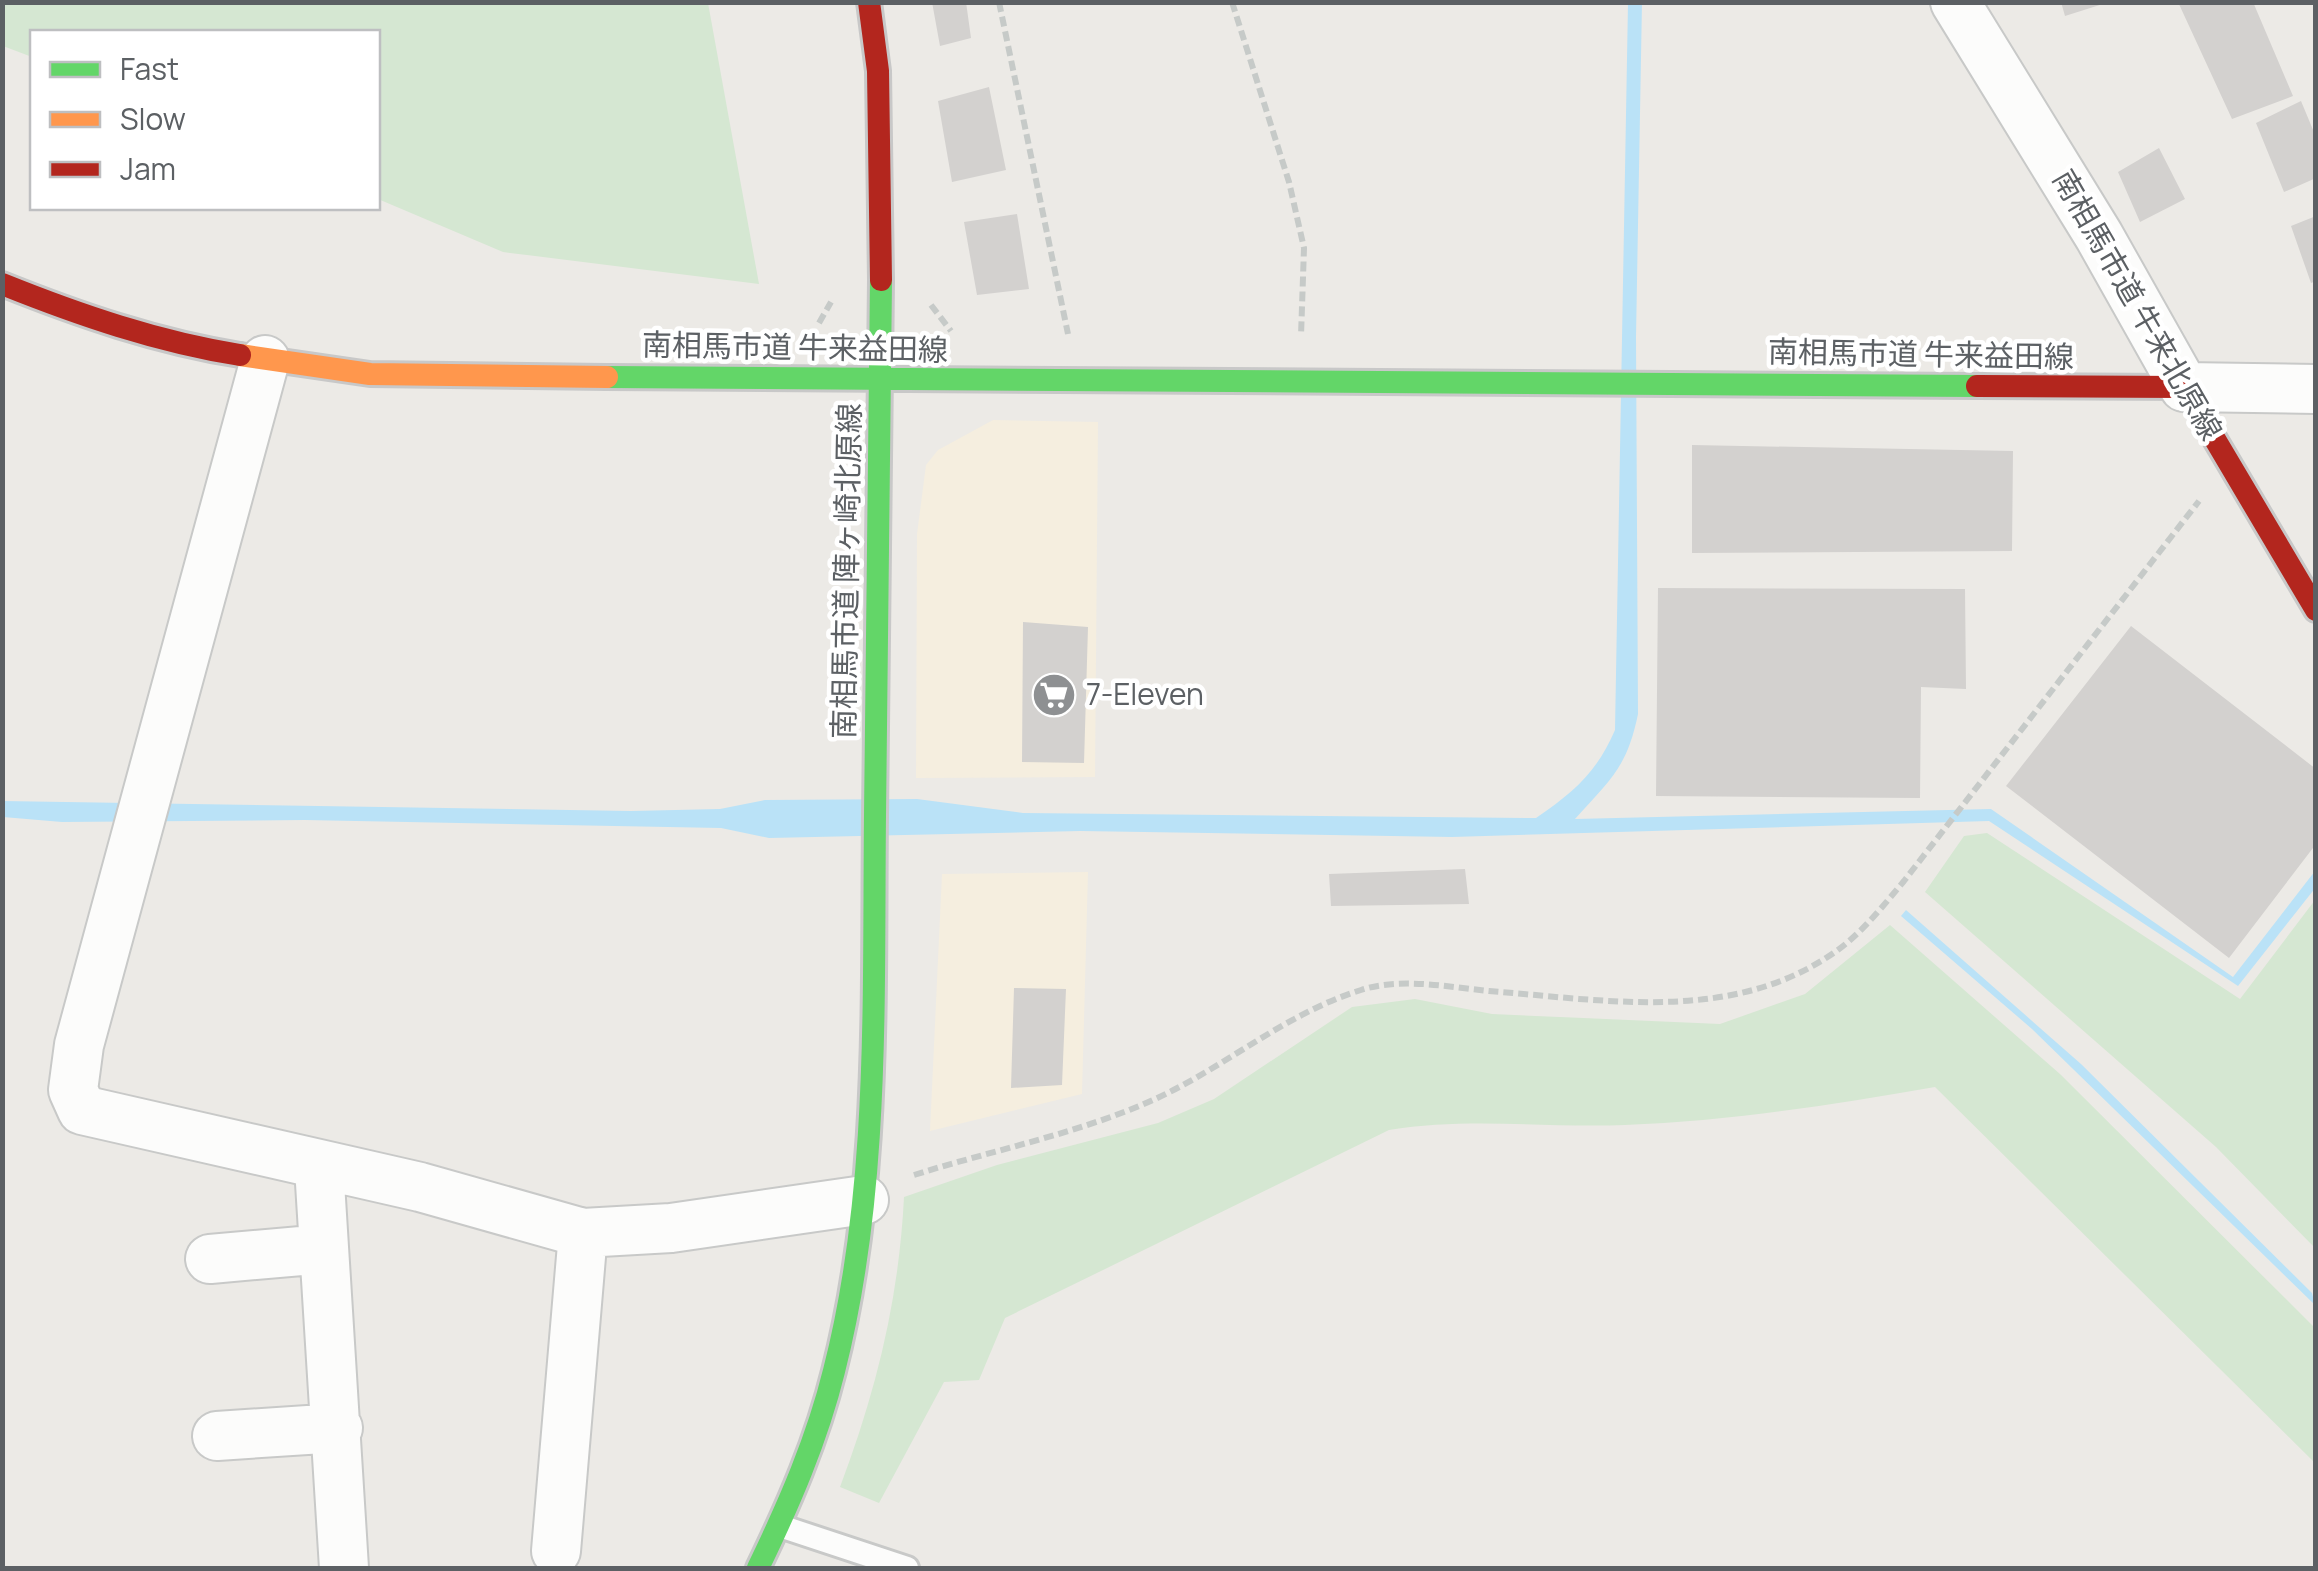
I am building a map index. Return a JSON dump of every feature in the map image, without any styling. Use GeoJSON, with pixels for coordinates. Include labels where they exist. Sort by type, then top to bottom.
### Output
{"type":"FeatureCollection","features":[{"type":"Feature","properties":{"kind":"street","name":"南相馬市道 陣ヶ崎北原線"},"geometry":{"type":"LineString","coordinates":[[864,1200],[873,1033],[880,378],[881,124],[869,2]]}},
{"type":"Feature","properties":{"kind":"street","name":"南相馬市道 牛来北原線"},"geometry":{"type":"LineString","coordinates":[[1955,2],[2098,236],[2316,610]]}},
{"type":"Feature","properties":{"kind":"street","name":"南相馬市道 牛来益田線"},"geometry":{"type":"LineString","coordinates":[[2,284],[114,326],[264,360],[422,376],[2184,387]]}},
{"type":"Feature","properties":{"kind":"street"},"geometry":{"type":"LineString","coordinates":[[264,360],[79,1045],[73,1090],[82,1110],[420,1187],[583,1233],[671,1228],[864,1200],[858,1267],[838,1365],[780,1526],[758,1568]]}},
{"type":"Feature","properties":{"kind":"street"},"geometry":{"type":"LineString","coordinates":[[2184,387],[2316,389]]}},
{"type":"Feature","properties":{"kind":"street"},"geometry":{"type":"LineString","coordinates":[[319,1167],[344,1568]]}},
{"type":"Feature","properties":{"kind":"street"},"geometry":{"type":"LineString","coordinates":[[556,1551],[583,1233]]}},
{"type":"Feature","properties":{"kind":"street"},"geometry":{"type":"LineString","coordinates":[[210,1259],[324,1249]]}},
{"type":"Feature","properties":{"kind":"street"},"geometry":{"type":"LineString","coordinates":[[217,1436],[338,1428]]}},
{"type":"Feature","properties":{"kind":"lane"},"geometry":{"type":"LineString","coordinates":[[780,1526],[907,1568]]}},
{"type":"Feature","properties":{"kind":"path"},"geometry":{"type":"LineString","coordinates":[[998,2],[1078,382]]}},
{"type":"Feature","properties":{"kind":"path"},"geometry":{"type":"LineString","coordinates":[[1232,2],[1289,182],[1304,248],[1297,384]]}},
{"type":"Feature","properties":{"kind":"path"},"geometry":{"type":"LineString","coordinates":[[864,1200],[904,1178],[1107,1119],[1152,1100],[1299,1018],[1362,989],[1420,985],[1666,1002],[1709,1001],[1761,988],[1806,970],[1864,928],[2228,462]]}},
{"type":"Feature","properties":{"kind":"shaded area"},"geometry":{"type":"Polygon","coordinates":[[[993,420],[1098,422],[1095,777],[916,778],[917,534],[926,465],[938,450],[993,420]]]}},
{"type":"Feature","properties":{"kind":"shaded area"},"geometry":{"type":"Polygon","coordinates":[[[1088,872],[1082,1094],[930,1131],[942,874],[1088,872]]]}},
{"type":"Feature","properties":{"kind":"green space"},"geometry":{"type":"Polygon","coordinates":[[[3,2],[708,3],[759,284],[503,252],[380,200],[380,30],[30,30],[30,56],[3,46],[3,2]]]}},
{"type":"Feature","properties":{"kind":"green space"},"geometry":{"type":"Polygon","coordinates":[[[1987,833],[2240,999],[2315,900],[2315,1248],[2216,1147],[1925,892],[1964,836],[1987,833]]]}},
{"type":"Feature","properties":{"kind":"green space"},"geometry":{"type":"Polygon","coordinates":[[[1890,925],[2060,1074],[2315,1328],[2315,1463],[1935,1087],[1703,1120],[1595,1126],[1448,1124],[1389,1130],[1005,1318],[979,1380],[944,1382],[879,1503],[840,1487],[884,1345],[897,1272],[904,1197],[997,1165],[1158,1123],[1214,1099],[1352,1007],[1415,999],[1492,1014],[1720,1024],[1805,994],[1890,925]]]}},
{"type":"Feature","properties":{"kind":"water"},"geometry":{"type":"Polygon","coordinates":[[[1642,2],[1636,337],[1638,714],[1622,761],[1575,819],[1991,809],[2233,977],[2315,871],[2316,887],[2238,986],[1989,821],[1452,837],[1080,831],[769,838],[721,828],[305,820],[62,822],[3,817],[2,801],[631,811],[720,809],[765,800],[917,799],[1023,813],[1536,818],[1583,780],[1615,730],[1628,3],[1642,2]]]}},
{"type":"Feature","properties":{"kind":"water"},"geometry":{"type":"Polygon","coordinates":[[[1906,910],[2081,1064],[2312,1293],[2315,1305],[2032,1029],[1901,916],[1906,910]]]}},
{"type":"Feature","properties":{"kind":"building"},"geometry":{"type":"Polygon","coordinates":[[[932,2],[966,2],[971,38],[940,46],[932,2]]]}},
{"type":"Feature","properties":{"kind":"building"},"geometry":{"type":"Polygon","coordinates":[[[2061,2],[2106,2],[2106,3],[2065,16],[2061,2]]]}},
{"type":"Feature","properties":{"kind":"building"},"geometry":{"type":"Polygon","coordinates":[[[2178,2],[2253,2],[2293,96],[2232,119],[2178,2]]]}},
{"type":"Feature","properties":{"kind":"building"},"geometry":{"type":"Polygon","coordinates":[[[989,87],[1006,170],[952,182],[938,101],[989,87]]]}},
{"type":"Feature","properties":{"kind":"building"},"geometry":{"type":"Polygon","coordinates":[[[2301,101],[2316,137],[2316,178],[2284,192],[2256,123],[2301,101]]]}},
{"type":"Feature","properties":{"kind":"building"},"geometry":{"type":"Polygon","coordinates":[[[2159,148],[2185,199],[2140,222],[2118,172],[2159,148]]]}},
{"type":"Feature","properties":{"kind":"building"},"geometry":{"type":"Polygon","coordinates":[[[1017,214],[1029,289],[977,295],[964,222],[1017,214]]]}},
{"type":"Feature","properties":{"kind":"building"},"geometry":{"type":"Polygon","coordinates":[[[2316,216],[2316,281],[2311,283],[2291,226],[2316,216]]]}},
{"type":"Feature","properties":{"kind":"building"},"geometry":{"type":"Polygon","coordinates":[[[1692,445],[2013,451],[2012,551],[1692,553],[1692,445]]]}},
{"type":"Feature","properties":{"kind":"building"},"geometry":{"type":"Polygon","coordinates":[[[1658,588],[1965,589],[1966,689],[1921,687],[1920,798],[1656,796],[1658,588]]]}},
{"type":"Feature","properties":{"kind":"building","name":"7-Eleven"},"geometry":{"type":"Polygon","coordinates":[[[1023,622],[1088,627],[1084,763],[1022,762],[1023,622]]]}},
{"type":"Feature","properties":{"kind":"building"},"geometry":{"type":"Polygon","coordinates":[[[2131,626],[2316,769],[2316,844],[2229,958],[2006,786],[2131,626]]]}},
{"type":"Feature","properties":{"kind":"building"},"geometry":{"type":"Polygon","coordinates":[[[1465,869],[1469,904],[1331,906],[1329,874],[1465,869]]]}},
{"type":"Feature","properties":{"kind":"building"},"geometry":{"type":"Polygon","coordinates":[[[1014,988],[1066,989],[1062,1085],[1011,1088],[1014,988]]]}},
{"type":"Feature","properties":{"kind":"traffic: fast"},"geometry":{"type":"LineString","coordinates":[[758,1568],[801,1471],[827,1397],[849,1303],[867,1165],[873,1025],[881,280]]}},
{"type":"Feature","properties":{"kind":"traffic: fast"},"geometry":{"type":"LineString","coordinates":[[607,377],[1977,386]]}},
{"type":"Feature","properties":{"kind":"traffic: slow"},"geometry":{"type":"LineString","coordinates":[[240,355],[370,374],[607,377]]}},
{"type":"Feature","properties":{"kind":"traffic: jam"},"geometry":{"type":"LineString","coordinates":[[869,2],[878,71],[881,280]]}},
{"type":"Feature","properties":{"kind":"traffic: jam"},"geometry":{"type":"LineString","coordinates":[[2,284],[119,326],[240,355]]}},
{"type":"Feature","properties":{"kind":"traffic: jam"},"geometry":{"type":"LineString","coordinates":[[1977,386],[2184,387],[2316,610]]}},
{"type":"Feature","properties":{"kind":"place","name":"7-Eleven"},"geometry":{"type":"Point","coordinates":[1054,695]}}]}
